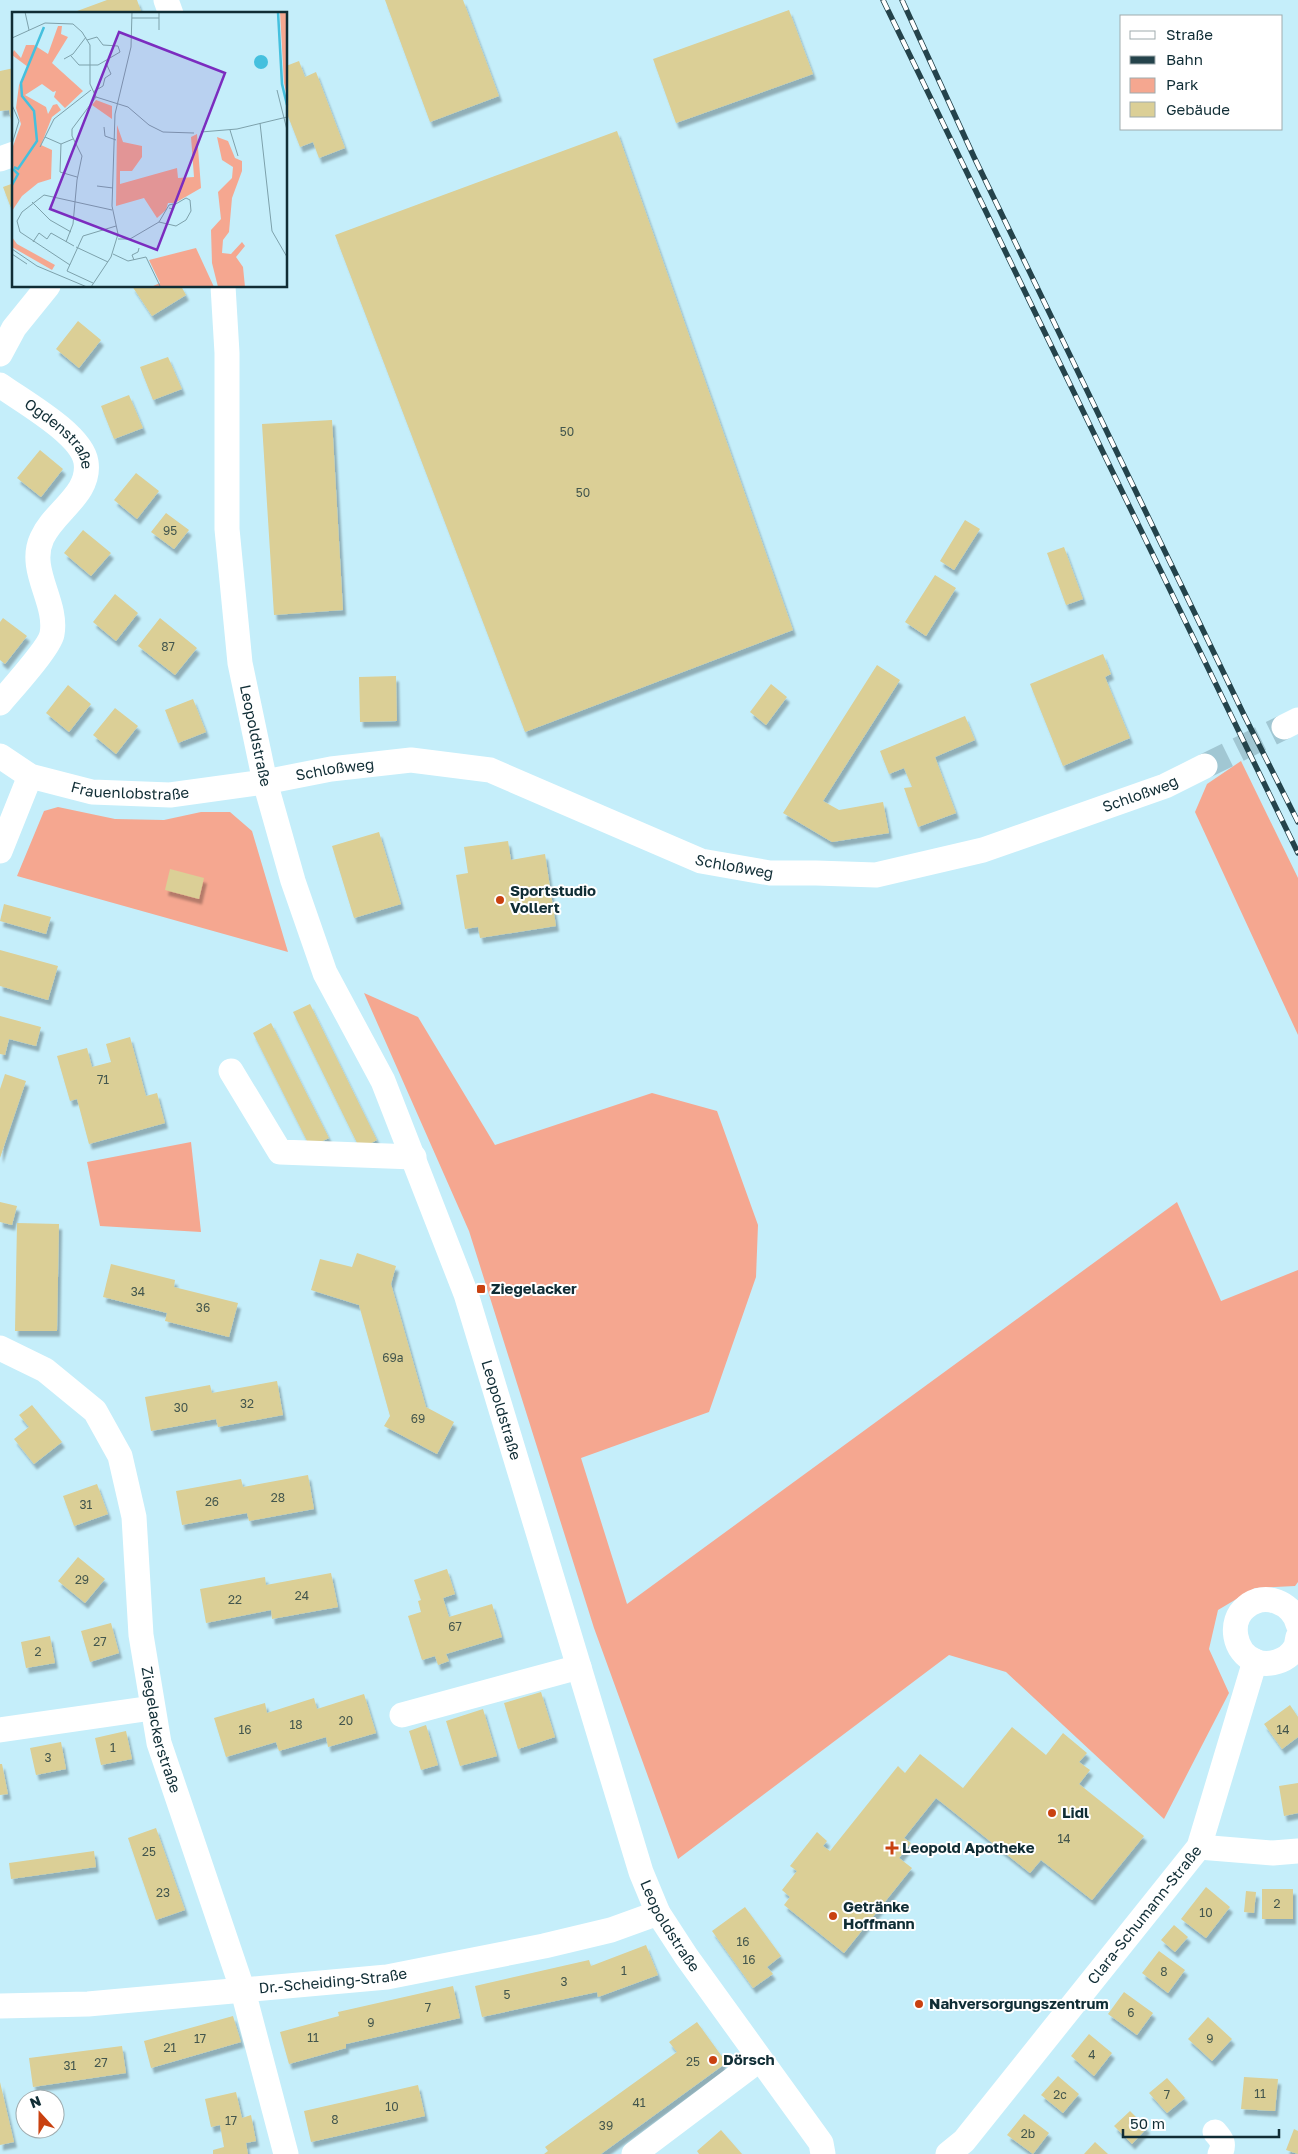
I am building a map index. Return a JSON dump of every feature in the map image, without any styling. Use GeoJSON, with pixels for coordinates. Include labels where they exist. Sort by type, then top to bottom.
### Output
{"type":"FeatureCollection","features":[{"type":"Feature","properties":{"kind":"street"},"geometry":{"type":"LineString","coordinates":[[166,0],[170,12]]}},
{"type":"Feature","properties":{"kind":"street"},"geometry":{"type":"LineString","coordinates":[[0,159],[12,155]]}},
{"type":"Feature","properties":{"kind":"street"},"geometry":{"type":"LineString","coordinates":[[0,354],[14,328],[46,288]]}},
{"type":"Feature","properties":{"kind":"street","name":"Leopoldstraße"},"geometry":{"type":"LineString","coordinates":[[223,288],[227,353],[228,529],[240,663],[265,782],[293,881],[325,974],[383,1081],[466,1294],[641,1872],[658,1913],[686,1956],[821,2143],[824,2154]]}},
{"type":"Feature","properties":{"kind":"street","name":"Ogdenstraße"},"geometry":{"type":"LineString","coordinates":[[0,385],[69,434],[81,449],[86,460],[86,476],[80,490],[52,521],[42,539],[38,555],[41,578],[52,615],[52,635],[37,659],[0,703]]}},
{"type":"Feature","properties":{"kind":"street","name":"Frauenlobstraße"},"geometry":{"type":"LineString","coordinates":[[0,756],[30,776],[92,792],[170,795],[265,782]]}},
{"type":"Feature","properties":{"kind":"street","name":"Schloßweg"},"geometry":{"type":"LineString","coordinates":[[265,782],[331,769],[411,760],[490,770],[700,861],[770,874],[816,873],[876,876],[983,850],[1164,786],[1205,766]]}},
{"type":"Feature","properties":{"kind":"street"},"geometry":{"type":"LineString","coordinates":[[0,851],[30,776]]}},
{"type":"Feature","properties":{"kind":"street"},"geometry":{"type":"LineString","coordinates":[[230,1071],[280,1152],[414,1157]]}},
{"type":"Feature","properties":{"kind":"street","name":"Ziegelackerstraße"},"geometry":{"type":"LineString","coordinates":[[0,1348],[45,1370],[95,1411],[120,1456],[134,1517],[141,1635],[159,1743],[243,1991],[286,2154]]}},
{"type":"Feature","properties":{"kind":"street"},"geometry":{"type":"LineString","coordinates":[[1295,1610],[1278,1601],[1264,1599],[1246,1607],[1236,1622],[1236,1640],[1244,1654],[1255,1661],[1267,1664],[1283,1660],[1295,1648],[1298,1637]]}},
{"type":"Feature","properties":{"kind":"street","name":"Clara-Schumann-Straße"},"geometry":{"type":"LineString","coordinates":[[948,2154],[964,2141],[1199,1847],[1255,1661]]}},
{"type":"Feature","properties":{"kind":"street"},"geometry":{"type":"LineString","coordinates":[[402,1715],[579,1667]]}},
{"type":"Feature","properties":{"kind":"street"},"geometry":{"type":"LineString","coordinates":[[0,1730],[152,1708]]}},
{"type":"Feature","properties":{"kind":"street"},"geometry":{"type":"LineString","coordinates":[[1199,1847],[1273,1853],[1298,1851]]}},
{"type":"Feature","properties":{"kind":"street","name":"Dr.-Scheiding-Straße"},"geometry":{"type":"LineString","coordinates":[[0,2006],[88,2004],[387,1977],[554,1944],[611,1930],[658,1913]]}},
{"type":"Feature","properties":{"kind":"street"},"geometry":{"type":"LineString","coordinates":[[634,2154],[760,2059]]}},
{"type":"Feature","properties":{"kind":"green space"},"geometry":{"type":"Polygon","coordinates":[[[1241,761],[1298,878],[1298,1035],[1195,812],[1207,784],[1241,761]]]}},
{"type":"Feature","properties":{"kind":"green space"},"geometry":{"type":"Polygon","coordinates":[[[58,807],[115,819],[164,820],[201,812],[230,812],[252,831],[288,952],[17,876],[44,811],[58,807]]]}},
{"type":"Feature","properties":{"kind":"green space"},"geometry":{"type":"Polygon","coordinates":[[[364,993],[418,1017],[495,1145],[652,1093],[717,1111],[758,1225],[756,1277],[709,1412],[581,1458],[627,1604],[1177,1202],[1221,1301],[1298,1270],[1298,1582],[1295,1586],[1255,1588],[1218,1610],[1209,1649],[1229,1693],[1164,1819],[1006,1672],[949,1655],[678,1859],[594,1628],[469,1231],[364,993]]]}},
{"type":"Feature","properties":{"kind":"green space"},"geometry":{"type":"Polygon","coordinates":[[[191,1142],[201,1232],[100,1226],[87,1162],[191,1142]]]}},
{"type":"Feature","properties":{"kind":"building"},"geometry":{"type":"Polygon","coordinates":[[[107,0],[137,0],[141,12],[74,12],[107,0]]]}},
{"type":"Feature","properties":{"kind":"building"},"geometry":{"type":"Polygon","coordinates":[[[385,0],[463,0],[499,96],[430,122],[385,0]]]}},
{"type":"Feature","properties":{"kind":"building"},"geometry":{"type":"Polygon","coordinates":[[[789,10],[813,74],[676,123],[653,59],[789,10]]]}},
{"type":"Feature","properties":{"kind":"building"},"geometry":{"type":"Polygon","coordinates":[[[299,61],[305,77],[316,72],[345,148],[319,158],[313,142],[300,147],[288,116],[288,65],[299,61]]]}},
{"type":"Feature","properties":{"kind":"building"},"geometry":{"type":"Polygon","coordinates":[[[12,68],[12,125],[9,110],[0,111],[0,71],[12,68]]]}},
{"type":"Feature","properties":{"kind":"building"},"geometry":{"type":"Polygon","coordinates":[[[617,131],[793,630],[525,732],[335,235],[617,131]]]}},
{"type":"Feature","properties":{"kind":"building"},"geometry":{"type":"Polygon","coordinates":[[[12,184],[12,211],[3,187],[12,184]]]}},
{"type":"Feature","properties":{"kind":"building"},"geometry":{"type":"Polygon","coordinates":[[[133,288],[182,288],[186,295],[152,316],[133,288]]]}},
{"type":"Feature","properties":{"kind":"building"},"geometry":{"type":"Polygon","coordinates":[[[78,321],[101,340],[79,368],[56,349],[78,321]]]}},
{"type":"Feature","properties":{"kind":"building"},"geometry":{"type":"Polygon","coordinates":[[[168,357],[182,389],[153,400],[140,367],[168,357]]]}},
{"type":"Feature","properties":{"kind":"building"},"geometry":{"type":"Polygon","coordinates":[[[129,395],[143,428],[114,439],[101,406],[129,395]]]}},
{"type":"Feature","properties":{"kind":"building"},"geometry":{"type":"Polygon","coordinates":[[[332,420],[343,610],[274,615],[262,424],[332,420]]]}},
{"type":"Feature","properties":{"kind":"building"},"geometry":{"type":"Polygon","coordinates":[[[40,450],[63,469],[41,497],[17,478],[40,450]]]}},
{"type":"Feature","properties":{"kind":"building"},"geometry":{"type":"Polygon","coordinates":[[[136,473],[159,491],[137,519],[114,500],[136,473]]]}},
{"type":"Feature","properties":{"kind":"building"},"geometry":{"type":"Polygon","coordinates":[[[166,513],[189,530],[174,549],[151,532],[166,513]]]}},
{"type":"Feature","properties":{"kind":"building"},"geometry":{"type":"Polygon","coordinates":[[[965,520],[980,529],[954,570],[940,561],[965,520]]]}},
{"type":"Feature","properties":{"kind":"building"},"geometry":{"type":"Polygon","coordinates":[[[83,530],[111,553],[91,576],[64,553],[83,530]]]}},
{"type":"Feature","properties":{"kind":"building"},"geometry":{"type":"Polygon","coordinates":[[[1064,547],[1083,599],[1066,605],[1047,553],[1064,547]]]}},
{"type":"Feature","properties":{"kind":"building"},"geometry":{"type":"Polygon","coordinates":[[[935,575],[956,588],[926,636],[905,622],[935,575]]]}},
{"type":"Feature","properties":{"kind":"building"},"geometry":{"type":"Polygon","coordinates":[[[115,594],[138,613],[116,641],[93,622],[115,594]]]}},
{"type":"Feature","properties":{"kind":"building"},"geometry":{"type":"Polygon","coordinates":[[[3,618],[27,636],[5,664],[0,660],[0,622],[3,618]]]}},
{"type":"Feature","properties":{"kind":"building"},"geometry":{"type":"Polygon","coordinates":[[[160,618],[197,648],[175,675],[138,646],[160,618]]]}},
{"type":"Feature","properties":{"kind":"building"},"geometry":{"type":"Polygon","coordinates":[[[1103,654],[1111,674],[1105,677],[1130,738],[1063,766],[1030,684],[1103,654]]]}},
{"type":"Feature","properties":{"kind":"building"},"geometry":{"type":"Polygon","coordinates":[[[877,665],[900,680],[823,801],[839,810],[883,802],[889,833],[832,842],[783,813],[877,665]]]}},
{"type":"Feature","properties":{"kind":"building"},"geometry":{"type":"Polygon","coordinates":[[[396,676],[397,721],[360,722],[359,677],[396,676]]]}},
{"type":"Feature","properties":{"kind":"building"},"geometry":{"type":"Polygon","coordinates":[[[771,684],[787,697],[766,725],[750,712],[771,684]]]}},
{"type":"Feature","properties":{"kind":"building"},"geometry":{"type":"Polygon","coordinates":[[[68,685],[91,704],[69,732],[46,713],[68,685]]]}},
{"type":"Feature","properties":{"kind":"building"},"geometry":{"type":"Polygon","coordinates":[[[193,699],[206,732],[178,743],[165,710],[193,699]]]}},
{"type":"Feature","properties":{"kind":"building"},"geometry":{"type":"Polygon","coordinates":[[[115,708],[138,726],[116,754],[93,735],[115,708]]]}},
{"type":"Feature","properties":{"kind":"building"},"geometry":{"type":"Polygon","coordinates":[[[965,716],[975,740],[935,757],[956,813],[918,827],[904,788],[912,787],[904,768],[889,774],[880,751],[965,716]]]}},
{"type":"Feature","properties":{"kind":"building"},"geometry":{"type":"Polygon","coordinates":[[[379,832],[401,904],[354,918],[332,846],[379,832]]]}},
{"type":"Feature","properties":{"kind":"building"},"geometry":{"type":"Polygon","coordinates":[[[508,841],[511,860],[545,854],[556,926],[480,938],[478,927],[465,929],[456,875],[468,873],[464,847],[508,841]]]}},
{"type":"Feature","properties":{"kind":"building"},"geometry":{"type":"Polygon","coordinates":[[[170,869],[204,878],[199,899],[165,890],[170,869]]]}},
{"type":"Feature","properties":{"kind":"building"},"geometry":{"type":"Polygon","coordinates":[[[4,904],[51,917],[46,934],[0,921],[4,904]]]}},
{"type":"Feature","properties":{"kind":"building"},"geometry":{"type":"Polygon","coordinates":[[[0,950],[58,966],[48,1000],[0,986],[0,950]]]}},
{"type":"Feature","properties":{"kind":"building"},"geometry":{"type":"Polygon","coordinates":[[[310,1004],[377,1140],[360,1149],[293,1012],[310,1004]]]}},
{"type":"Feature","properties":{"kind":"building"},"geometry":{"type":"Polygon","coordinates":[[[0,1016],[41,1027],[36,1046],[9,1039],[5,1055],[0,1054],[0,1016]]]}},
{"type":"Feature","properties":{"kind":"building"},"geometry":{"type":"Polygon","coordinates":[[[271,1023],[329,1138],[310,1147],[253,1033],[271,1023]]]}},
{"type":"Feature","properties":{"kind":"building"},"geometry":{"type":"Polygon","coordinates":[[[130,1037],[146,1096],[157,1093],[165,1123],[89,1144],[77,1099],[70,1101],[57,1056],[87,1048],[92,1067],[111,1062],[106,1044],[130,1037]]]}},
{"type":"Feature","properties":{"kind":"building"},"geometry":{"type":"Polygon","coordinates":[[[5,1074],[26,1081],[0,1158],[0,1089],[5,1074]]]}},
{"type":"Feature","properties":{"kind":"building"},"geometry":{"type":"Polygon","coordinates":[[[0,1202],[17,1206],[12,1225],[0,1222],[0,1202]]]}},
{"type":"Feature","properties":{"kind":"building"},"geometry":{"type":"Polygon","coordinates":[[[17,1223],[59,1224],[57,1331],[15,1331],[17,1223]]]}},
{"type":"Feature","properties":{"kind":"building"},"geometry":{"type":"Polygon","coordinates":[[[357,1253],[396,1266],[391,1284],[426,1407],[454,1422],[437,1454],[384,1426],[390,1416],[359,1305],[311,1290],[320,1259],[352,1267],[357,1253]]]}},
{"type":"Feature","properties":{"kind":"building"},"geometry":{"type":"Polygon","coordinates":[[[111,1264],[175,1280],[174,1287],[238,1303],[229,1337],[165,1321],[167,1313],[103,1297],[111,1264]]]}},
{"type":"Feature","properties":{"kind":"building"},"geometry":{"type":"Polygon","coordinates":[[[277,1381],[283,1415],[218,1427],[216,1419],[151,1431],[145,1397],[210,1385],[212,1393],[277,1381]]]}},
{"type":"Feature","properties":{"kind":"building"},"geometry":{"type":"Polygon","coordinates":[[[32,1405],[62,1442],[34,1464],[14,1439],[29,1427],[19,1415],[32,1405]]]}},
{"type":"Feature","properties":{"kind":"building"},"geometry":{"type":"Polygon","coordinates":[[[308,1475],[314,1509],[249,1521],[247,1513],[182,1525],[176,1491],[241,1479],[243,1487],[308,1475]]]}},
{"type":"Feature","properties":{"kind":"building"},"geometry":{"type":"Polygon","coordinates":[[[97,1484],[108,1514],[74,1526],[63,1496],[97,1484]]]}},
{"type":"Feature","properties":{"kind":"building"},"geometry":{"type":"Polygon","coordinates":[[[78,1557],[105,1579],[85,1603],[58,1581],[78,1557]]]}},
{"type":"Feature","properties":{"kind":"building"},"geometry":{"type":"Polygon","coordinates":[[[447,1569],[455,1594],[443,1598],[449,1617],[492,1604],[502,1637],[446,1654],[449,1661],[438,1665],[435,1656],[422,1660],[408,1616],[421,1612],[418,1601],[421,1600],[414,1580],[447,1569]]]}},
{"type":"Feature","properties":{"kind":"building"},"geometry":{"type":"Polygon","coordinates":[[[331,1573],[338,1607],[272,1619],[271,1610],[206,1623],[200,1589],[265,1577],[266,1585],[331,1573]]]}},
{"type":"Feature","properties":{"kind":"building"},"geometry":{"type":"Polygon","coordinates":[[[111,1623],[119,1653],[90,1662],[81,1631],[111,1623]]]}},
{"type":"Feature","properties":{"kind":"building"},"geometry":{"type":"Polygon","coordinates":[[[50,1636],[55,1663],[26,1668],[21,1642],[50,1636]]]}},
{"type":"Feature","properties":{"kind":"building"},"geometry":{"type":"Polygon","coordinates":[[[541,1692],[555,1737],[518,1749],[504,1703],[541,1692]]]}},
{"type":"Feature","properties":{"kind":"building"},"geometry":{"type":"Polygon","coordinates":[[[364,1694],[376,1733],[328,1747],[326,1737],[279,1751],[276,1742],[226,1757],[214,1718],[265,1703],[267,1713],[314,1698],[317,1709],[364,1694]]]}},
{"type":"Feature","properties":{"kind":"building"},"geometry":{"type":"Polygon","coordinates":[[[1290,1705],[1298,1717],[1298,1737],[1282,1749],[1264,1724],[1290,1705]]]}},
{"type":"Feature","properties":{"kind":"building"},"geometry":{"type":"Polygon","coordinates":[[[483,1709],[497,1756],[460,1766],[446,1721],[483,1709]]]}},
{"type":"Feature","properties":{"kind":"building"},"geometry":{"type":"Polygon","coordinates":[[[426,1725],[438,1765],[421,1770],[409,1731],[426,1725]]]}},
{"type":"Feature","properties":{"kind":"building"},"geometry":{"type":"Polygon","coordinates":[[[1012,1727],[1046,1755],[1063,1733],[1087,1753],[1079,1762],[1090,1770],[1079,1784],[1144,1836],[1092,1900],[1041,1860],[1030,1873],[936,1798],[904,1838],[911,1843],[899,1858],[912,1868],[844,1953],[784,1905],[790,1897],[782,1890],[797,1871],[790,1866],[817,1832],[827,1841],[823,1846],[830,1851],[898,1766],[905,1773],[920,1754],[963,1788],[1012,1727]]]}},
{"type":"Feature","properties":{"kind":"building"},"geometry":{"type":"Polygon","coordinates":[[[126,1731],[132,1759],[101,1765],[95,1738],[126,1731]]]}},
{"type":"Feature","properties":{"kind":"building"},"geometry":{"type":"Polygon","coordinates":[[[61,1742],[66,1769],[36,1775],[30,1748],[61,1742]]]}},
{"type":"Feature","properties":{"kind":"building"},"geometry":{"type":"Polygon","coordinates":[[[0,1764],[2,1764],[8,1794],[0,1795],[0,1764]]]}},
{"type":"Feature","properties":{"kind":"building"},"geometry":{"type":"Polygon","coordinates":[[[1298,1783],[1298,1813],[1284,1816],[1279,1786],[1298,1783]]]}},
{"type":"Feature","properties":{"kind":"building"},"geometry":{"type":"Polygon","coordinates":[[[156,1828],[185,1910],[156,1920],[128,1838],[156,1828]]]}},
{"type":"Feature","properties":{"kind":"building"},"geometry":{"type":"Polygon","coordinates":[[[94,1851],[96,1867],[11,1879],[9,1863],[94,1851]]]}},
{"type":"Feature","properties":{"kind":"building"},"geometry":{"type":"Polygon","coordinates":[[[1206,1887],[1230,1907],[1206,1938],[1181,1919],[1206,1887]]]}},
{"type":"Feature","properties":{"kind":"building"},"geometry":{"type":"Polygon","coordinates":[[[1262,1889],[1293,1889],[1293,1919],[1262,1919],[1262,1889]]]}},
{"type":"Feature","properties":{"kind":"building"},"geometry":{"type":"Polygon","coordinates":[[[1246,1891],[1256,1892],[1254,1913],[1244,1912],[1246,1891]]]}},
{"type":"Feature","properties":{"kind":"building"},"geometry":{"type":"Polygon","coordinates":[[[745,1907],[781,1956],[767,1967],[773,1974],[753,1988],[712,1931],[745,1907]]]}},
{"type":"Feature","properties":{"kind":"building"},"geometry":{"type":"Polygon","coordinates":[[[1174,1925],[1188,1937],[1175,1952],[1161,1940],[1174,1925]]]}},
{"type":"Feature","properties":{"kind":"building"},"geometry":{"type":"Polygon","coordinates":[[[646,1945],[658,1975],[598,1997],[597,1992],[482,2017],[475,1986],[589,1960],[591,1966],[646,1945]]]}},
{"type":"Feature","properties":{"kind":"building"},"geometry":{"type":"Polygon","coordinates":[[[1159,1951],[1185,1970],[1168,1993],[1142,1973],[1159,1951]]]}},
{"type":"Feature","properties":{"kind":"building"},"geometry":{"type":"Polygon","coordinates":[[[453,1986],[460,2018],[346,2044],[346,2048],[289,2064],[280,2032],[339,2016],[338,2012],[453,1986]]]}},
{"type":"Feature","properties":{"kind":"building"},"geometry":{"type":"Polygon","coordinates":[[[1124,1992],[1153,2013],[1137,2035],[1108,2014],[1124,1992]]]}},
{"type":"Feature","properties":{"kind":"building"},"geometry":{"type":"Polygon","coordinates":[[[233,2016],[241,2042],[151,2068],[144,2041],[233,2016]]]}},
{"type":"Feature","properties":{"kind":"building"},"geometry":{"type":"Polygon","coordinates":[[[1208,2017],[1232,2039],[1212,2061],[1188,2039],[1208,2017]]]}},
{"type":"Feature","properties":{"kind":"building"},"geometry":{"type":"Polygon","coordinates":[[[697,2022],[723,2058],[722,2066],[601,2154],[544,2154],[548,2151],[545,2147],[677,2052],[669,2042],[697,2022]]]}},
{"type":"Feature","properties":{"kind":"building"},"geometry":{"type":"Polygon","coordinates":[[[1089,2034],[1112,2053],[1094,2076],[1071,2056],[1089,2034]]]}},
{"type":"Feature","properties":{"kind":"building"},"geometry":{"type":"Polygon","coordinates":[[[122,2046],[126,2073],[33,2087],[29,2058],[122,2046]]]}},
{"type":"Feature","properties":{"kind":"building"},"geometry":{"type":"Polygon","coordinates":[[[1058,2076],[1079,2094],[1063,2113],[1041,2095],[1058,2076]]]}},
{"type":"Feature","properties":{"kind":"building"},"geometry":{"type":"Polygon","coordinates":[[[1244,2077],[1278,2079],[1275,2111],[1241,2109],[1244,2077]]]}},
{"type":"Feature","properties":{"kind":"building"},"geometry":{"type":"Polygon","coordinates":[[[1167,2078],[1185,2098],[1167,2113],[1149,2093],[1167,2078]]]}},
{"type":"Feature","properties":{"kind":"building"},"geometry":{"type":"Polygon","coordinates":[[[0,2082],[14,2142],[0,2145],[0,2082]]]}},
{"type":"Feature","properties":{"kind":"building"},"geometry":{"type":"Polygon","coordinates":[[[418,2085],[425,2116],[311,2142],[304,2111],[418,2085]]]}},
{"type":"Feature","properties":{"kind":"building"},"geometry":{"type":"Polygon","coordinates":[[[236,2092],[242,2118],[251,2115],[256,2141],[246,2143],[248,2154],[213,2154],[213,2150],[224,2147],[220,2125],[211,2127],[205,2099],[236,2092]]]}},
{"type":"Feature","properties":{"kind":"building"},"geometry":{"type":"Polygon","coordinates":[[[1130,2111],[1147,2128],[1132,2144],[1114,2126],[1130,2111]]]}},
{"type":"Feature","properties":{"kind":"building"},"geometry":{"type":"Polygon","coordinates":[[[1024,2114],[1049,2133],[1033,2154],[1007,2135],[1024,2114]]]}},
{"type":"Feature","properties":{"kind":"building"},"geometry":{"type":"Polygon","coordinates":[[[1294,2129],[1298,2131],[1298,2154],[1286,2150],[1294,2129]]]}},
{"type":"Feature","properties":{"kind":"building"},"geometry":{"type":"Polygon","coordinates":[[[721,2130],[742,2154],[699,2154],[697,2151],[721,2130]]]}},
{"type":"Feature","properties":{"kind":"building"},"geometry":{"type":"Polygon","coordinates":[[[1095,2142],[1108,2154],[1084,2154],[1095,2142]]]}},
{"type":"Feature","properties":{"kind":"tunnel"},"geometry":{"type":"LineString","coordinates":[[1205,766],[1284,727]]}},
{"type":"Feature","properties":{"kind":"railway"},"geometry":{"type":"LineString","coordinates":[[883,0],[1298,853]]}},
{"type":"Feature","properties":{"kind":"railway"},"geometry":{"type":"LineString","coordinates":[[902,0],[974,157],[1245,717],[1298,822]]}},
{"type":"Feature","properties":{"kind":"place","name":"Sportstudio Vollert"},"geometry":{"type":"Point","coordinates":[500,900]}},
{"type":"Feature","properties":{"kind":"place","name":"Ziegelacker"},"geometry":{"type":"Point","coordinates":[481,1289]}},
{"type":"Feature","properties":{"kind":"place","name":"Lidl"},"geometry":{"type":"Point","coordinates":[1052,1813]}},
{"type":"Feature","properties":{"kind":"place","name":"Leopold Apotheke"},"geometry":{"type":"Point","coordinates":[892,1848]}},
{"type":"Feature","properties":{"kind":"place","name":"Getränke Hoffmann"},"geometry":{"type":"Point","coordinates":[833,1916]}},
{"type":"Feature","properties":{"kind":"place","name":"Nahversorgungszentrum"},"geometry":{"type":"Point","coordinates":[919,2004]}},
{"type":"Feature","properties":{"kind":"place","name":"Dörsch"},"geometry":{"type":"Point","coordinates":[713,2060]}}]}
